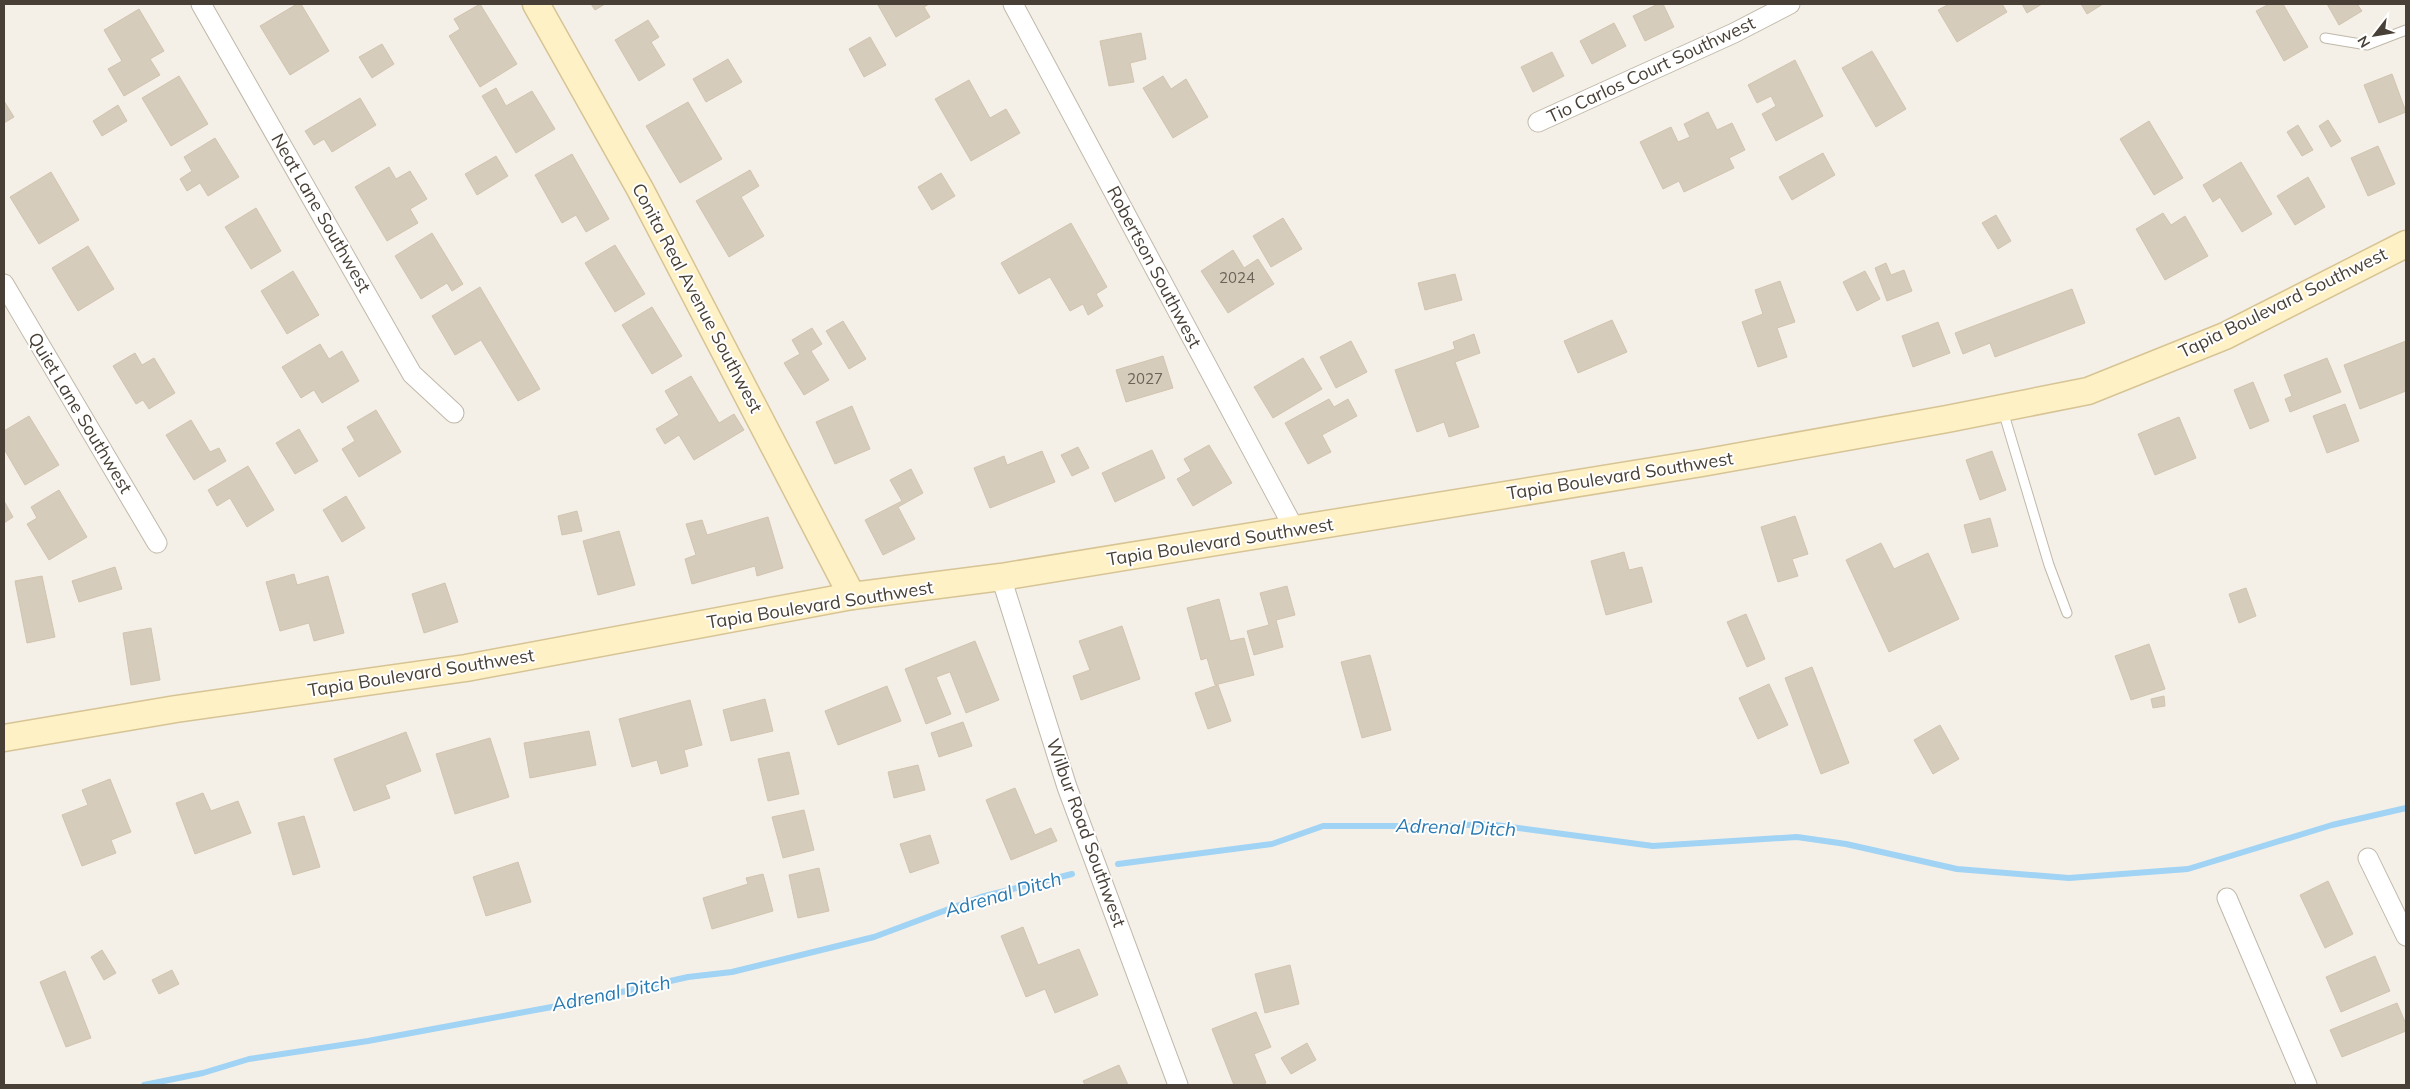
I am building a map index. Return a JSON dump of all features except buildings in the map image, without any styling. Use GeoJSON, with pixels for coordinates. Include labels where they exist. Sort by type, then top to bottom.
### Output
{"type":"FeatureCollection","features":[{"type":"Feature","properties":{"kind":"street","name":"Neat Lane Southwest"},"geometry":{"type":"LineString","coordinates":[[201,4],[412,374],[454,413]]}},
{"type":"Feature","properties":{"kind":"street","name":"Conita Real Avenue Southwest"},"geometry":{"type":"LineString","coordinates":[[536,4],[640,188],[852,596]]}},
{"type":"Feature","properties":{"kind":"street","name":"Robertson Southwest"},"geometry":{"type":"LineString","coordinates":[[1013,4],[1295,530]]}},
{"type":"Feature","properties":{"kind":"street","name":"Tio Carlos Court Southwest"},"geometry":{"type":"LineString","coordinates":[[1538,122],[1734,33],[1790,4]]}},
{"type":"Feature","properties":{"kind":"street","name":"Tapia Boulevard Southwest"},"geometry":{"type":"LineString","coordinates":[[4,738],[176,709],[466,668],[852,596],[1001,577],[1702,463],[2088,391],[2224,336],[2406,244]]}},
{"type":"Feature","properties":{"kind":"street","name":"Quiet Lane Southwest"},"geometry":{"type":"LineString","coordinates":[[4,284],[157,543]]}},
{"type":"Feature","properties":{"kind":"street","name":"Wilbur Road Southwest"},"geometry":{"type":"LineString","coordinates":[[1001,577],[1067,787],[1178,1085]]}},
{"type":"Feature","properties":{"kind":"street"},"geometry":{"type":"LineString","coordinates":[[2368,858],[2406,936]]}},
{"type":"Feature","properties":{"kind":"street"},"geometry":{"type":"LineString","coordinates":[[2227,898],[2307,1085]]}},
{"type":"Feature","properties":{"kind":"lane"},"geometry":{"type":"LineString","coordinates":[[2325,38],[2367,45],[2406,30]]}},
{"type":"Feature","properties":{"kind":"lane"},"geometry":{"type":"LineString","coordinates":[[2002,408],[2049,566],[2067,613]]}},
{"type":"Feature","properties":{"kind":"waterway","name":"Adrenal Ditch"},"geometry":{"type":"LineString","coordinates":[[1118,864],[1272,844],[1323,826],[1447,826],[1488,824],[1653,846],[1797,837],[1846,844],[1957,869],[2069,878],[2188,869],[2332,825],[2406,808]]}},
{"type":"Feature","properties":{"kind":"waterway","name":"Adrenal Ditch"},"geometry":{"type":"LineString","coordinates":[[144,1085],[203,1073],[249,1059],[368,1041],[568,1004],[688,977],[732,972],[874,937],[981,897],[1072,874]]}}]}
